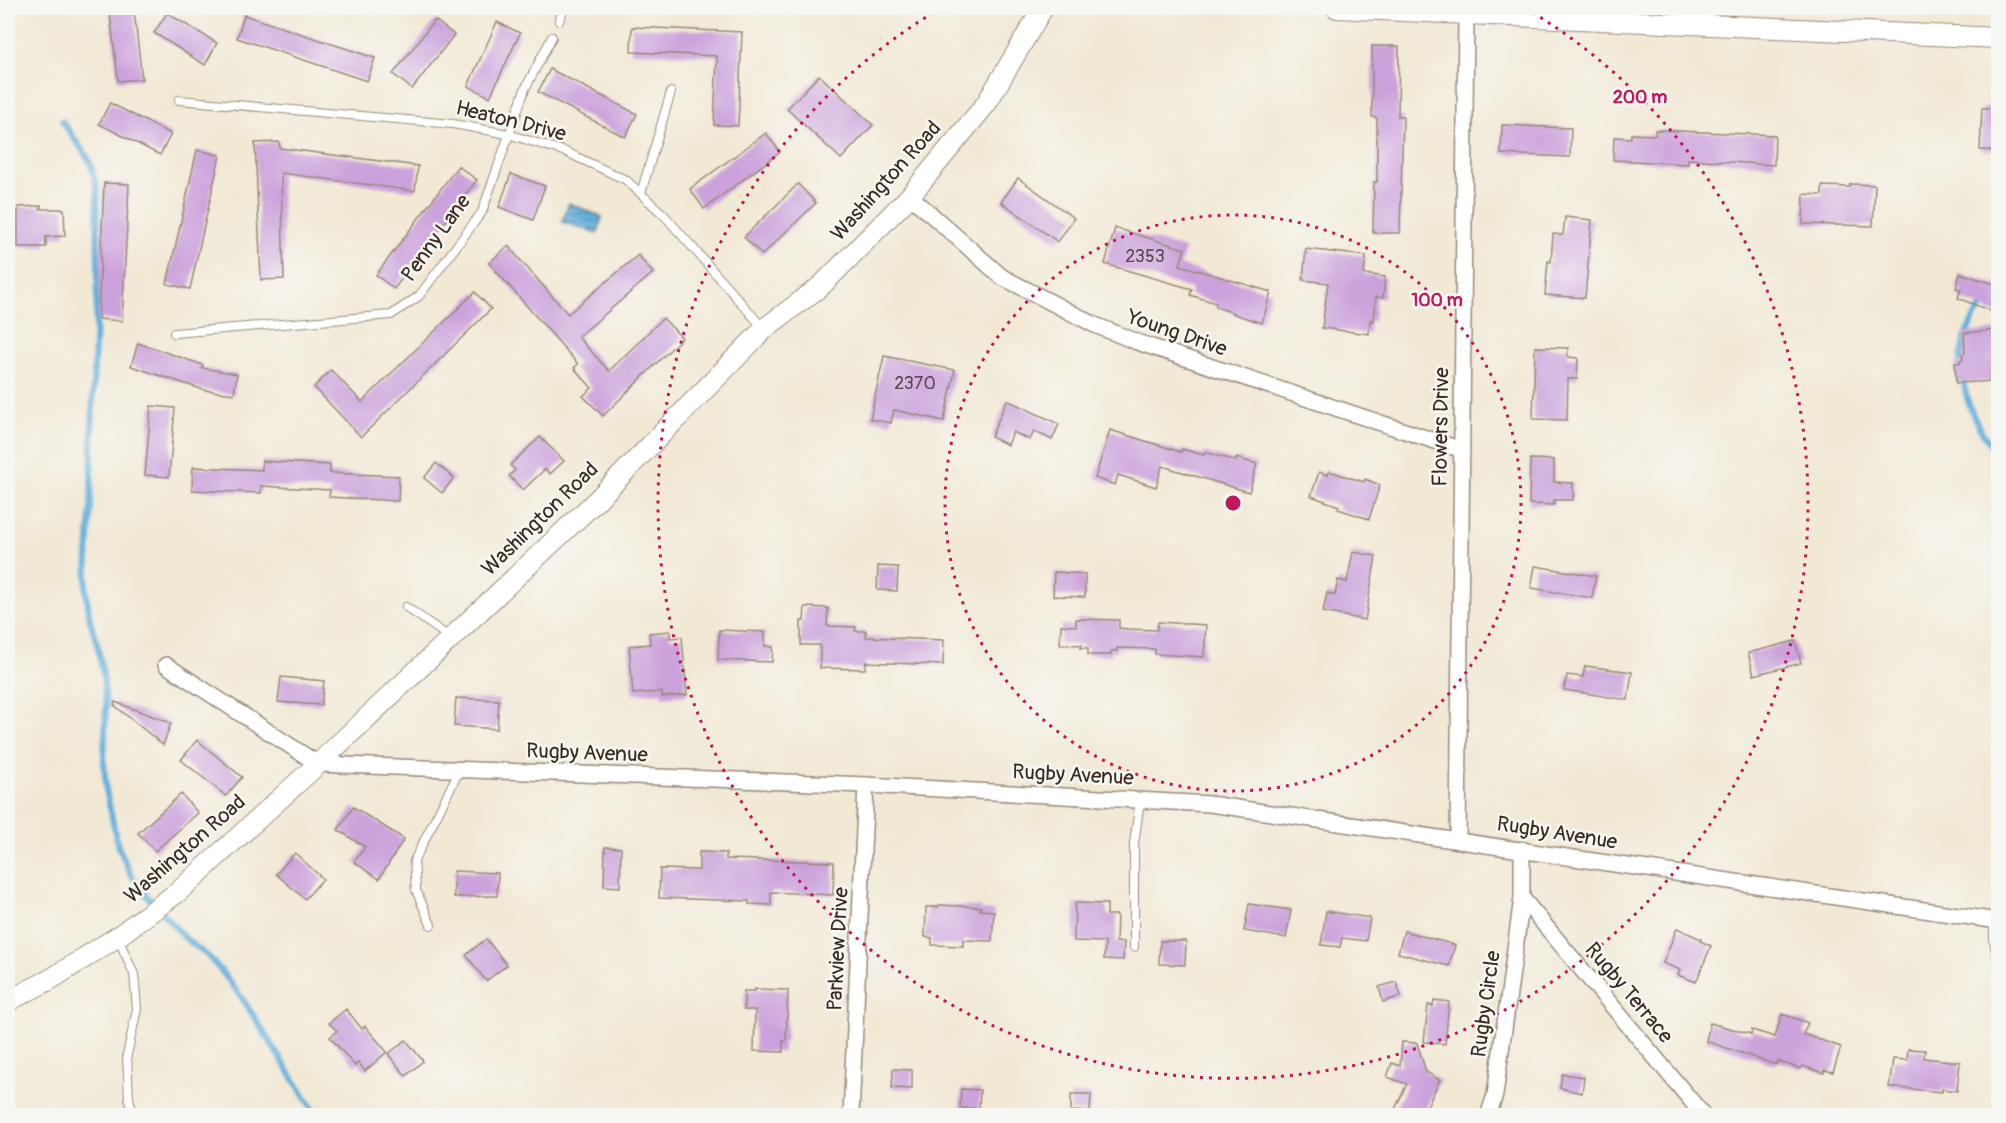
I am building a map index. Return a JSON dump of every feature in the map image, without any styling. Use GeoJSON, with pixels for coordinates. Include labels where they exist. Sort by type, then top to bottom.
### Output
{"type":"FeatureCollection","features":[{"type":"Feature","properties":{"kind":"street","name":"Washington Road"},"geometry":{"type":"LineString","coordinates":[[8,1001],[51,979],[117,937],[178,892],[318,764],[596,501],[764,329],[821,286],[910,196],[987,104],[1043,8]]}},
{"type":"Feature","properties":{"kind":"street"},"geometry":{"type":"LineString","coordinates":[[1337,8],[1998,38]]}},
{"type":"Feature","properties":{"kind":"street","name":"Flowers Drive"},"geometry":{"type":"LineString","coordinates":[[1458,840],[1466,14]]}},
{"type":"Feature","properties":{"kind":"street","name":"Young Drive"},"geometry":{"type":"LineString","coordinates":[[910,196],[1002,277],[1095,325],[1137,342],[1462,450]]}},
{"type":"Feature","properties":{"kind":"street"},"geometry":{"type":"LineString","coordinates":[[166,665],[318,764]]}},
{"type":"Feature","properties":{"kind":"street","name":"Rugby Avenue"},"geometry":{"type":"LineString","coordinates":[[318,764],[866,785],[1210,804],[1996,921]]}},
{"type":"Feature","properties":{"kind":"street","name":"Parkview Drive"},"geometry":{"type":"LineString","coordinates":[[851,1116],[866,785]]}},
{"type":"Feature","properties":{"kind":"street","name":"Rugby Circle"},"geometry":{"type":"LineString","coordinates":[[1488,1116],[1495,1095],[1522,898],[1522,849]]}},
{"type":"Feature","properties":{"kind":"street","name":"Rugby Terrace"},"geometry":{"type":"LineString","coordinates":[[1522,898],[1704,1116]]}},
{"type":"Feature","properties":{"kind":"lane"},"geometry":{"type":"LineString","coordinates":[[559,21],[564,8]]}},
{"type":"Feature","properties":{"kind":"lane","name":"Penny Lane"},"geometry":{"type":"LineString","coordinates":[[174,333],[391,315],[419,296],[482,212],[525,89],[552,37]]}},
{"type":"Feature","properties":{"kind":"lane"},"geometry":{"type":"LineString","coordinates":[[641,193],[671,92]]}},
{"type":"Feature","properties":{"kind":"lane","name":"Heaton Drive"},"geometry":{"type":"LineString","coordinates":[[179,100],[453,124],[508,134],[566,152],[626,180],[641,193],[665,216],[764,329]]}},
{"type":"Feature","properties":{"kind":"lane"},"geometry":{"type":"LineString","coordinates":[[406,607],[450,638]]}},
{"type":"Feature","properties":{"kind":"lane"},"geometry":{"type":"LineString","coordinates":[[431,925],[416,890],[414,861],[460,769]]}},
{"type":"Feature","properties":{"kind":"lane"},"geometry":{"type":"LineString","coordinates":[[1134,947],[1134,844],[1140,800]]}},
{"type":"Feature","properties":{"kind":"lane"},"geometry":{"type":"LineString","coordinates":[[1996,921],[1994,941],[1998,960]]}},
{"type":"Feature","properties":{"kind":"lane"},"geometry":{"type":"LineString","coordinates":[[117,937],[134,974],[137,1009],[127,1055],[129,1099],[134,1116]]}},
{"type":"Feature","properties":{"kind":"water"},"geometry":{"type":"Polygon","coordinates":[[[569,203],[602,217],[598,233],[562,222],[569,203]]]}},
{"type":"Feature","properties":{"kind":"building"},"geometry":{"type":"Polygon","coordinates":[[[134,11],[142,79],[118,81],[110,13],[134,11]]]}},
{"type":"Feature","properties":{"kind":"building"},"geometry":{"type":"Polygon","coordinates":[[[167,13],[217,43],[205,65],[154,33],[167,13]]]}},
{"type":"Feature","properties":{"kind":"building"},"geometry":{"type":"Polygon","coordinates":[[[244,15],[375,58],[367,81],[237,38],[244,15]]]}},
{"type":"Feature","properties":{"kind":"building"},"geometry":{"type":"Polygon","coordinates":[[[435,20],[454,35],[412,89],[393,74],[435,20]]]}},
{"type":"Feature","properties":{"kind":"building"},"geometry":{"type":"Polygon","coordinates":[[[497,22],[520,33],[490,97],[468,86],[497,22]]]}},
{"type":"Feature","properties":{"kind":"building"},"geometry":{"type":"Polygon","coordinates":[[[632,27],[742,32],[738,126],[714,125],[717,56],[631,52],[632,27]]]}},
{"type":"Feature","properties":{"kind":"building"},"geometry":{"type":"Polygon","coordinates":[[[1372,46],[1399,46],[1398,116],[1403,116],[1400,233],[1373,233],[1374,182],[1377,182],[1377,118],[1372,117],[1372,46]]]}},
{"type":"Feature","properties":{"kind":"building"},"geometry":{"type":"Polygon","coordinates":[[[550,69],[637,114],[625,137],[538,92],[550,69]]]}},
{"type":"Feature","properties":{"kind":"building"},"geometry":{"type":"Polygon","coordinates":[[[819,75],[873,125],[841,159],[787,109],[819,75]]]}},
{"type":"Feature","properties":{"kind":"building"},"geometry":{"type":"Polygon","coordinates":[[[110,103],[171,134],[160,155],[99,124],[110,103]]]}},
{"type":"Feature","properties":{"kind":"building"},"geometry":{"type":"Polygon","coordinates":[[[1982,108],[1998,108],[1998,151],[1980,150],[1982,108]]]}},
{"type":"Feature","properties":{"kind":"building"},"geometry":{"type":"Polygon","coordinates":[[[1502,125],[1571,128],[1570,157],[1501,154],[1502,125]]]}},
{"type":"Feature","properties":{"kind":"building"},"geometry":{"type":"Polygon","coordinates":[[[1655,130],[1775,135],[1774,165],[1688,159],[1688,164],[1613,160],[1614,137],[1631,138],[1631,134],[1655,135],[1655,130]]]}},
{"type":"Feature","properties":{"kind":"building"},"geometry":{"type":"Polygon","coordinates":[[[766,133],[780,152],[704,209],[690,189],[766,133]]]}},
{"type":"Feature","properties":{"kind":"building"},"geometry":{"type":"Polygon","coordinates":[[[279,142],[280,148],[418,166],[415,191],[281,173],[284,279],[261,280],[255,143],[279,142]]]}},
{"type":"Feature","properties":{"kind":"building"},"geometry":{"type":"Polygon","coordinates":[[[197,150],[220,155],[190,289],[167,284],[197,150]]]}},
{"type":"Feature","properties":{"kind":"building"},"geometry":{"type":"Polygon","coordinates":[[[458,166],[477,180],[463,195],[465,196],[394,289],[376,275],[458,166]]]}},
{"type":"Feature","properties":{"kind":"building"},"geometry":{"type":"Polygon","coordinates":[[[511,174],[545,186],[533,220],[499,207],[511,174]]]}},
{"type":"Feature","properties":{"kind":"building"},"geometry":{"type":"Polygon","coordinates":[[[1018,178],[1074,218],[1058,242],[1001,202],[1018,178]]]}},
{"type":"Feature","properties":{"kind":"building"},"geometry":{"type":"Polygon","coordinates":[[[104,183],[129,184],[122,321],[98,319],[104,183]]]}},
{"type":"Feature","properties":{"kind":"building"},"geometry":{"type":"Polygon","coordinates":[[[798,184],[816,203],[762,255],[744,237],[798,184]]]}},
{"type":"Feature","properties":{"kind":"building"},"geometry":{"type":"Polygon","coordinates":[[[1850,184],[1875,185],[1873,226],[1803,224],[1804,194],[1822,195],[1822,186],[1850,187],[1850,184]]]}},
{"type":"Feature","properties":{"kind":"building"},"geometry":{"type":"Polygon","coordinates":[[[41,206],[40,209],[64,209],[65,236],[46,237],[46,247],[18,247],[18,207],[41,206]]]}},
{"type":"Feature","properties":{"kind":"building"},"geometry":{"type":"Polygon","coordinates":[[[1565,217],[1592,220],[1585,298],[1545,295],[1553,234],[1563,235],[1565,217]]]}},
{"type":"Feature","properties":{"kind":"building"},"geometry":{"type":"Polygon","coordinates":[[[1115,228],[1185,249],[1180,265],[1271,292],[1262,323],[1216,307],[1216,303],[1190,295],[1192,289],[1105,264],[1115,228]]]}},
{"type":"Feature","properties":{"kind":"building"},"geometry":{"type":"Polygon","coordinates":[[[508,246],[568,314],[638,255],[653,273],[578,337],[609,371],[663,318],[682,338],[603,416],[583,396],[592,388],[574,368],[578,364],[489,263],[508,246]]]}},
{"type":"Feature","properties":{"kind":"building"},"geometry":{"type":"Polygon","coordinates":[[[1306,249],[1366,256],[1364,274],[1385,277],[1383,298],[1376,297],[1374,321],[1370,320],[1369,334],[1322,328],[1328,283],[1303,280],[1306,249]]]}},
{"type":"Feature","properties":{"kind":"building"},"geometry":{"type":"Polygon","coordinates":[[[1960,273],[1998,285],[1998,314],[1958,298],[1961,289],[1956,288],[1960,273]]]}},
{"type":"Feature","properties":{"kind":"building"},"geometry":{"type":"Polygon","coordinates":[[[475,292],[491,309],[361,437],[314,387],[331,370],[362,402],[475,292]]]}},
{"type":"Feature","properties":{"kind":"building"},"geometry":{"type":"Polygon","coordinates":[[[1998,330],[1998,381],[1956,383],[1955,363],[1963,360],[1962,354],[1965,353],[1964,333],[1998,330]]]}},
{"type":"Feature","properties":{"kind":"building"},"geometry":{"type":"Polygon","coordinates":[[[138,343],[203,365],[202,368],[237,374],[234,394],[204,390],[131,366],[138,343]]]}},
{"type":"Feature","properties":{"kind":"building"},"geometry":{"type":"Polygon","coordinates":[[[1535,347],[1568,348],[1568,357],[1578,358],[1577,379],[1568,379],[1567,420],[1533,419],[1535,347]]]}},
{"type":"Feature","properties":{"kind":"building"},"geometry":{"type":"Polygon","coordinates":[[[884,356],[955,370],[944,421],[894,410],[891,423],[870,419],[884,356]]]}},
{"type":"Feature","properties":{"kind":"building"},"geometry":{"type":"Polygon","coordinates":[[[1007,400],[1059,424],[1052,440],[1034,431],[1030,440],[1013,432],[1008,445],[991,437],[1007,400]]]}},
{"type":"Feature","properties":{"kind":"building"},"geometry":{"type":"Polygon","coordinates":[[[151,406],[175,408],[169,477],[145,475],[151,406]]]}},
{"type":"Feature","properties":{"kind":"building"},"geometry":{"type":"Polygon","coordinates":[[[1110,430],[1181,452],[1182,449],[1204,455],[1205,452],[1257,464],[1249,492],[1162,466],[1156,487],[1118,475],[1115,485],[1095,478],[1110,430]]]}},
{"type":"Feature","properties":{"kind":"building"},"geometry":{"type":"Polygon","coordinates":[[[540,437],[564,461],[550,474],[545,469],[523,490],[509,476],[515,470],[510,465],[540,437]]]}},
{"type":"Feature","properties":{"kind":"building"},"geometry":{"type":"Polygon","coordinates":[[[1530,459],[1554,460],[1554,482],[1573,483],[1573,500],[1554,500],[1554,505],[1529,504],[1530,459]]]}},
{"type":"Feature","properties":{"kind":"building"},"geometry":{"type":"Polygon","coordinates":[[[262,461],[330,465],[330,473],[399,476],[398,501],[329,497],[330,490],[261,486],[261,493],[192,490],[193,467],[262,470],[262,461]]]}},
{"type":"Feature","properties":{"kind":"building"},"geometry":{"type":"Polygon","coordinates":[[[436,463],[454,478],[442,493],[424,478],[436,463]]]}},
{"type":"Feature","properties":{"kind":"building"},"geometry":{"type":"Polygon","coordinates":[[[1329,471],[1364,482],[1365,479],[1380,485],[1369,519],[1338,509],[1339,506],[1311,496],[1319,472],[1328,475],[1329,471]]]}},
{"type":"Feature","properties":{"kind":"building"},"geometry":{"type":"Polygon","coordinates":[[[1353,552],[1376,556],[1365,620],[1323,612],[1327,593],[1335,595],[1338,580],[1347,582],[1353,552]]]}},
{"type":"Feature","properties":{"kind":"building"},"geometry":{"type":"Polygon","coordinates":[[[878,566],[898,567],[897,591],[877,590],[878,566]]]}},
{"type":"Feature","properties":{"kind":"building"},"geometry":{"type":"Polygon","coordinates":[[[1535,566],[1596,576],[1592,598],[1531,588],[1535,566]]]}},
{"type":"Feature","properties":{"kind":"building"},"geometry":{"type":"Polygon","coordinates":[[[1054,572],[1085,574],[1085,597],[1053,596],[1054,572]]]}},
{"type":"Feature","properties":{"kind":"building"},"geometry":{"type":"Polygon","coordinates":[[[805,607],[828,608],[827,626],[856,627],[855,631],[866,631],[866,637],[944,640],[943,665],[866,662],[865,669],[820,668],[820,645],[801,645],[801,621],[804,621],[805,607]]]}},
{"type":"Feature","properties":{"kind":"building"},"geometry":{"type":"Polygon","coordinates":[[[1076,619],[1119,620],[1119,628],[1128,629],[1157,630],[1158,622],[1206,625],[1204,657],[1155,654],[1155,649],[1117,648],[1117,651],[1111,651],[1111,655],[1088,655],[1088,648],[1081,648],[1082,645],[1060,644],[1061,625],[1076,626],[1076,619]]]}},
{"type":"Feature","properties":{"kind":"building"},"geometry":{"type":"Polygon","coordinates":[[[719,630],[765,632],[765,646],[773,647],[772,662],[718,660],[719,630]]]}},
{"type":"Feature","properties":{"kind":"building"},"geometry":{"type":"Polygon","coordinates":[[[670,631],[670,638],[682,637],[687,695],[662,697],[662,692],[633,694],[629,646],[650,644],[649,633],[670,631]]]}},
{"type":"Feature","properties":{"kind":"building"},"geometry":{"type":"Polygon","coordinates":[[[1795,641],[1801,663],[1754,675],[1748,653],[1795,641]]]}},
{"type":"Feature","properties":{"kind":"building"},"geometry":{"type":"Polygon","coordinates":[[[1585,666],[1632,672],[1628,700],[1564,690],[1567,675],[1583,677],[1585,666]]]}},
{"type":"Feature","properties":{"kind":"building"},"geometry":{"type":"Polygon","coordinates":[[[281,677],[324,681],[321,705],[278,702],[281,677]]]}},
{"type":"Feature","properties":{"kind":"building"},"geometry":{"type":"Polygon","coordinates":[[[456,698],[499,700],[497,729],[454,726],[456,698]]]}},
{"type":"Feature","properties":{"kind":"building"},"geometry":{"type":"Polygon","coordinates":[[[115,702],[171,723],[163,745],[114,705],[115,702]]]}},
{"type":"Feature","properties":{"kind":"building"},"geometry":{"type":"Polygon","coordinates":[[[197,740],[242,777],[226,796],[181,760],[197,740]]]}},
{"type":"Feature","properties":{"kind":"building"},"geometry":{"type":"Polygon","coordinates":[[[181,794],[198,813],[155,851],[138,833],[181,794]]]}},
{"type":"Feature","properties":{"kind":"building"},"geometry":{"type":"Polygon","coordinates":[[[353,807],[404,839],[379,879],[354,862],[365,847],[338,830],[353,807]]]}},
{"type":"Feature","properties":{"kind":"building"},"geometry":{"type":"Polygon","coordinates":[[[605,847],[621,848],[620,887],[604,886],[605,847]]]}},
{"type":"Feature","properties":{"kind":"building"},"geometry":{"type":"Polygon","coordinates":[[[699,852],[726,853],[726,859],[834,862],[833,895],[771,892],[771,905],[749,904],[749,901],[659,898],[660,869],[699,870],[699,852]]]}},
{"type":"Feature","properties":{"kind":"building"},"geometry":{"type":"Polygon","coordinates":[[[295,853],[323,879],[305,899],[276,874],[295,853]]]}},
{"type":"Feature","properties":{"kind":"building"},"geometry":{"type":"Polygon","coordinates":[[[454,871],[498,873],[497,896],[454,897],[454,871]]]}},
{"type":"Feature","properties":{"kind":"building"},"geometry":{"type":"Polygon","coordinates":[[[1075,903],[1107,904],[1107,915],[1117,915],[1116,942],[1124,942],[1123,960],[1104,959],[1105,942],[1074,941],[1075,903]]]}},
{"type":"Feature","properties":{"kind":"building"},"geometry":{"type":"Polygon","coordinates":[[[1249,904],[1291,910],[1286,938],[1244,931],[1249,904]]]}},
{"type":"Feature","properties":{"kind":"building"},"geometry":{"type":"Polygon","coordinates":[[[939,905],[981,907],[980,910],[994,911],[992,941],[963,940],[963,946],[932,945],[932,938],[925,937],[926,907],[938,907],[939,905]]]}},
{"type":"Feature","properties":{"kind":"building"},"geometry":{"type":"Polygon","coordinates":[[[1326,911],[1370,918],[1366,941],[1342,938],[1340,947],[1321,945],[1326,911]]]}},
{"type":"Feature","properties":{"kind":"building"},"geometry":{"type":"Polygon","coordinates":[[[1677,928],[1711,946],[1696,982],[1678,975],[1680,970],[1663,963],[1677,928]]]}},
{"type":"Feature","properties":{"kind":"building"},"geometry":{"type":"Polygon","coordinates":[[[1404,931],[1455,945],[1449,966],[1398,953],[1404,931]]]}},
{"type":"Feature","properties":{"kind":"building"},"geometry":{"type":"Polygon","coordinates":[[[486,939],[507,965],[486,981],[466,955],[486,939]]]}},
{"type":"Feature","properties":{"kind":"building"},"geometry":{"type":"Polygon","coordinates":[[[1160,941],[1186,941],[1185,965],[1159,964],[1160,941]]]}},
{"type":"Feature","properties":{"kind":"building"},"geometry":{"type":"Polygon","coordinates":[[[1396,982],[1401,996],[1383,1002],[1379,987],[1396,982]]]}},
{"type":"Feature","properties":{"kind":"building"},"geometry":{"type":"Polygon","coordinates":[[[755,989],[788,990],[786,1041],[783,1041],[783,1052],[754,1051],[755,1010],[744,1010],[744,991],[755,991],[755,989]]]}},
{"type":"Feature","properties":{"kind":"building"},"geometry":{"type":"Polygon","coordinates":[[[1434,1000],[1449,1002],[1445,1044],[1424,1042],[1428,1005],[1433,1006],[1434,1000]]]}},
{"type":"Feature","properties":{"kind":"building"},"geometry":{"type":"Polygon","coordinates":[[[346,1009],[362,1029],[365,1026],[387,1052],[365,1071],[358,1062],[355,1066],[330,1037],[337,1031],[329,1023],[346,1009]]]}},
{"type":"Feature","properties":{"kind":"building"},"geometry":{"type":"Polygon","coordinates":[[[1782,1014],[1808,1023],[1803,1034],[1841,1047],[1833,1072],[1824,1070],[1824,1073],[1802,1066],[1801,1069],[1777,1061],[1776,1065],[1706,1041],[1710,1023],[1751,1034],[1752,1030],[1775,1037],[1782,1014]]]}},
{"type":"Feature","properties":{"kind":"building"},"geometry":{"type":"Polygon","coordinates":[[[406,1040],[423,1061],[406,1076],[388,1054],[406,1040]]]}},
{"type":"Feature","properties":{"kind":"building"},"geometry":{"type":"Polygon","coordinates":[[[1402,1042],[1417,1043],[1426,1072],[1440,1080],[1422,1116],[1408,1116],[1395,1109],[1407,1084],[1387,1077],[1392,1063],[1400,1066],[1402,1042]]]}},
{"type":"Feature","properties":{"kind":"building"},"geometry":{"type":"Polygon","coordinates":[[[1908,1049],[1925,1050],[1924,1058],[1960,1062],[1957,1091],[1942,1089],[1942,1092],[1889,1087],[1893,1059],[1907,1060],[1908,1049]]]}},
{"type":"Feature","properties":{"kind":"building"},"geometry":{"type":"Polygon","coordinates":[[[893,1069],[912,1070],[912,1089],[892,1088],[893,1069]]]}},
{"type":"Feature","properties":{"kind":"building"},"geometry":{"type":"Polygon","coordinates":[[[1562,1074],[1584,1077],[1582,1093],[1560,1088],[1562,1074]]]}},
{"type":"Feature","properties":{"kind":"building"},"geometry":{"type":"Polygon","coordinates":[[[961,1089],[980,1090],[979,1108],[960,1108],[961,1089]]]}},
{"type":"Feature","properties":{"kind":"building"},"geometry":{"type":"Polygon","coordinates":[[[1071,1094],[1091,1094],[1090,1112],[1071,1111],[1071,1094]]]}},
{"type":"Feature","properties":{"kind":"waterway"},"geometry":{"type":"LineString","coordinates":[[62,121],[90,161],[97,189],[98,275],[86,591],[90,620],[103,675],[106,704],[104,762],[106,790],[118,846],[130,873],[147,896],[185,938],[208,956],[244,1001],[317,1116]]}},
{"type":"Feature","properties":{"kind":"waterway"},"geometry":{"type":"LineString","coordinates":[[1961,366],[1962,349],[1967,332],[1975,316],[1986,302]]}},
{"type":"Feature","properties":{"kind":"waterway"},"geometry":{"type":"LineString","coordinates":[[1963,377],[1967,398],[1975,418],[1985,437],[1998,454]]}},
{"type":"Feature","properties":{"kind":"waterway"},"geometry":{"type":"LineString","coordinates":[[1998,707],[1994,728],[1998,738]]}}]}
